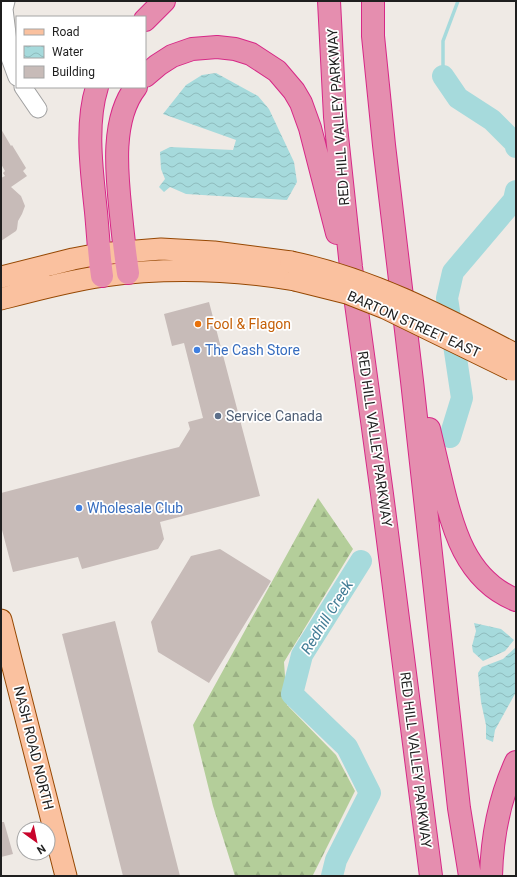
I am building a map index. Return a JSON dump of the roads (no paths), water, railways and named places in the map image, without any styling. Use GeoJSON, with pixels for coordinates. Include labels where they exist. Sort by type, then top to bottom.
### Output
{"type":"FeatureCollection","features":[{"type":"Feature","properties":{"kind":"highway"},"geometry":{"type":"LineString","coordinates":[[146,19],[164,1]]}},
{"type":"Feature","properties":{"kind":"highway","name":"RED HILL VALLEY PARKWAY"},"geometry":{"type":"LineString","coordinates":[[330,1],[335,117],[351,267],[381,486],[431,876]]}},
{"type":"Feature","properties":{"kind":"highway"},"geometry":{"type":"LineString","coordinates":[[373,1],[373,36],[384,145],[412,381],[459,808],[470,876]]}},
{"type":"Feature","properties":{"kind":"highway"},"geometry":{"type":"LineString","coordinates":[[146,75],[172,56],[192,49],[217,47],[235,49],[251,54],[277,71],[301,102],[310,128],[335,228],[351,267]]}},
{"type":"Feature","properties":{"kind":"highway"},"geometry":{"type":"LineString","coordinates":[[97,88],[93,99],[91,122],[91,162],[102,276]]}},
{"type":"Feature","properties":{"kind":"highway"},"geometry":{"type":"LineString","coordinates":[[128,273],[117,184],[117,148],[124,108],[135,88]]}},
{"type":"Feature","properties":{"kind":"highway"},"geometry":{"type":"LineString","coordinates":[[412,381],[426,416],[446,504],[463,550],[473,567],[491,586],[502,594],[516,600]]}},
{"type":"Feature","properties":{"kind":"highway"},"geometry":{"type":"LineString","coordinates":[[491,876],[496,830],[504,792],[516,762]]}},
{"type":"Feature","properties":{"kind":"main road","name":"BARTON STREET EAST"},"geometry":{"type":"LineString","coordinates":[[1,277],[99,254],[161,249],[214,252],[293,271]]}},
{"type":"Feature","properties":{"kind":"main road","name":"BARTON STREET EAST"},"geometry":{"type":"LineString","coordinates":[[1,299],[102,276],[128,273],[172,270],[215,270],[269,275],[293,271],[307,265],[370,284],[412,302],[444,317],[514,362]]}},
{"type":"Feature","properties":{"kind":"main road","name":"NASH ROAD NORTH"},"geometry":{"type":"LineString","coordinates":[[1,620],[66,876]]}},
{"type":"Feature","properties":{"kind":"street"},"geometry":{"type":"LineString","coordinates":[[6,1],[4,9],[10,58],[16,74]]}},
{"type":"Feature","properties":{"kind":"street"},"geometry":{"type":"LineString","coordinates":[[25,88],[38,109]]}},
{"type":"Feature","properties":{"kind":"water"},"geometry":{"type":"Polygon","coordinates":[[[216,73],[258,96],[269,109],[294,162],[297,182],[287,200],[186,194],[170,187],[164,192],[159,187],[165,179],[161,169],[160,152],[170,147],[233,150],[236,140],[163,114],[186,85],[202,75],[216,73]]]}},
{"type":"Feature","properties":{"kind":"water"},"geometry":{"type":"Polygon","coordinates":[[[474,623],[501,629],[514,640],[505,651],[483,661],[473,652],[472,646],[476,631],[474,623]]]}},
{"type":"Feature","properties":{"kind":"water"},"geometry":{"type":"Polygon","coordinates":[[[516,647],[516,692],[495,730],[493,742],[486,739],[486,725],[481,702],[478,673],[482,667],[503,659],[516,647]]]}},
{"type":"Feature","properties":{"kind":"waterway","name":"Redhill Creek"},"geometry":{"type":"LineString","coordinates":[[443,76],[443,41],[458,1]]}},
{"type":"Feature","properties":{"kind":"waterway","name":"Redhill Creek"},"geometry":{"type":"LineString","coordinates":[[443,76],[458,98],[492,120],[516,144],[516,147]]}},
{"type":"Feature","properties":{"kind":"waterway","name":"Redhill Creek"},"geometry":{"type":"LineString","coordinates":[[450,437],[462,398],[447,298],[453,272],[514,200],[516,191]]}},
{"type":"Feature","properties":{"kind":"waterway","name":"Redhill Creek"},"geometry":{"type":"LineString","coordinates":[[332,876],[336,860],[370,793],[347,747],[292,694],[302,655],[361,561]]}},
{"type":"Feature","properties":{"kind":"place","name":"Fool & Flagon"},"geometry":{"type":"Point","coordinates":[198,324]}},
{"type":"Feature","properties":{"kind":"place","name":"The Cash Store"},"geometry":{"type":"Point","coordinates":[197,350]}},
{"type":"Feature","properties":{"kind":"place","name":"Service Canada"},"geometry":{"type":"Point","coordinates":[218,416]}},
{"type":"Feature","properties":{"kind":"place","name":"Wholesale Club"},"geometry":{"type":"Point","coordinates":[79,508]}}]}
